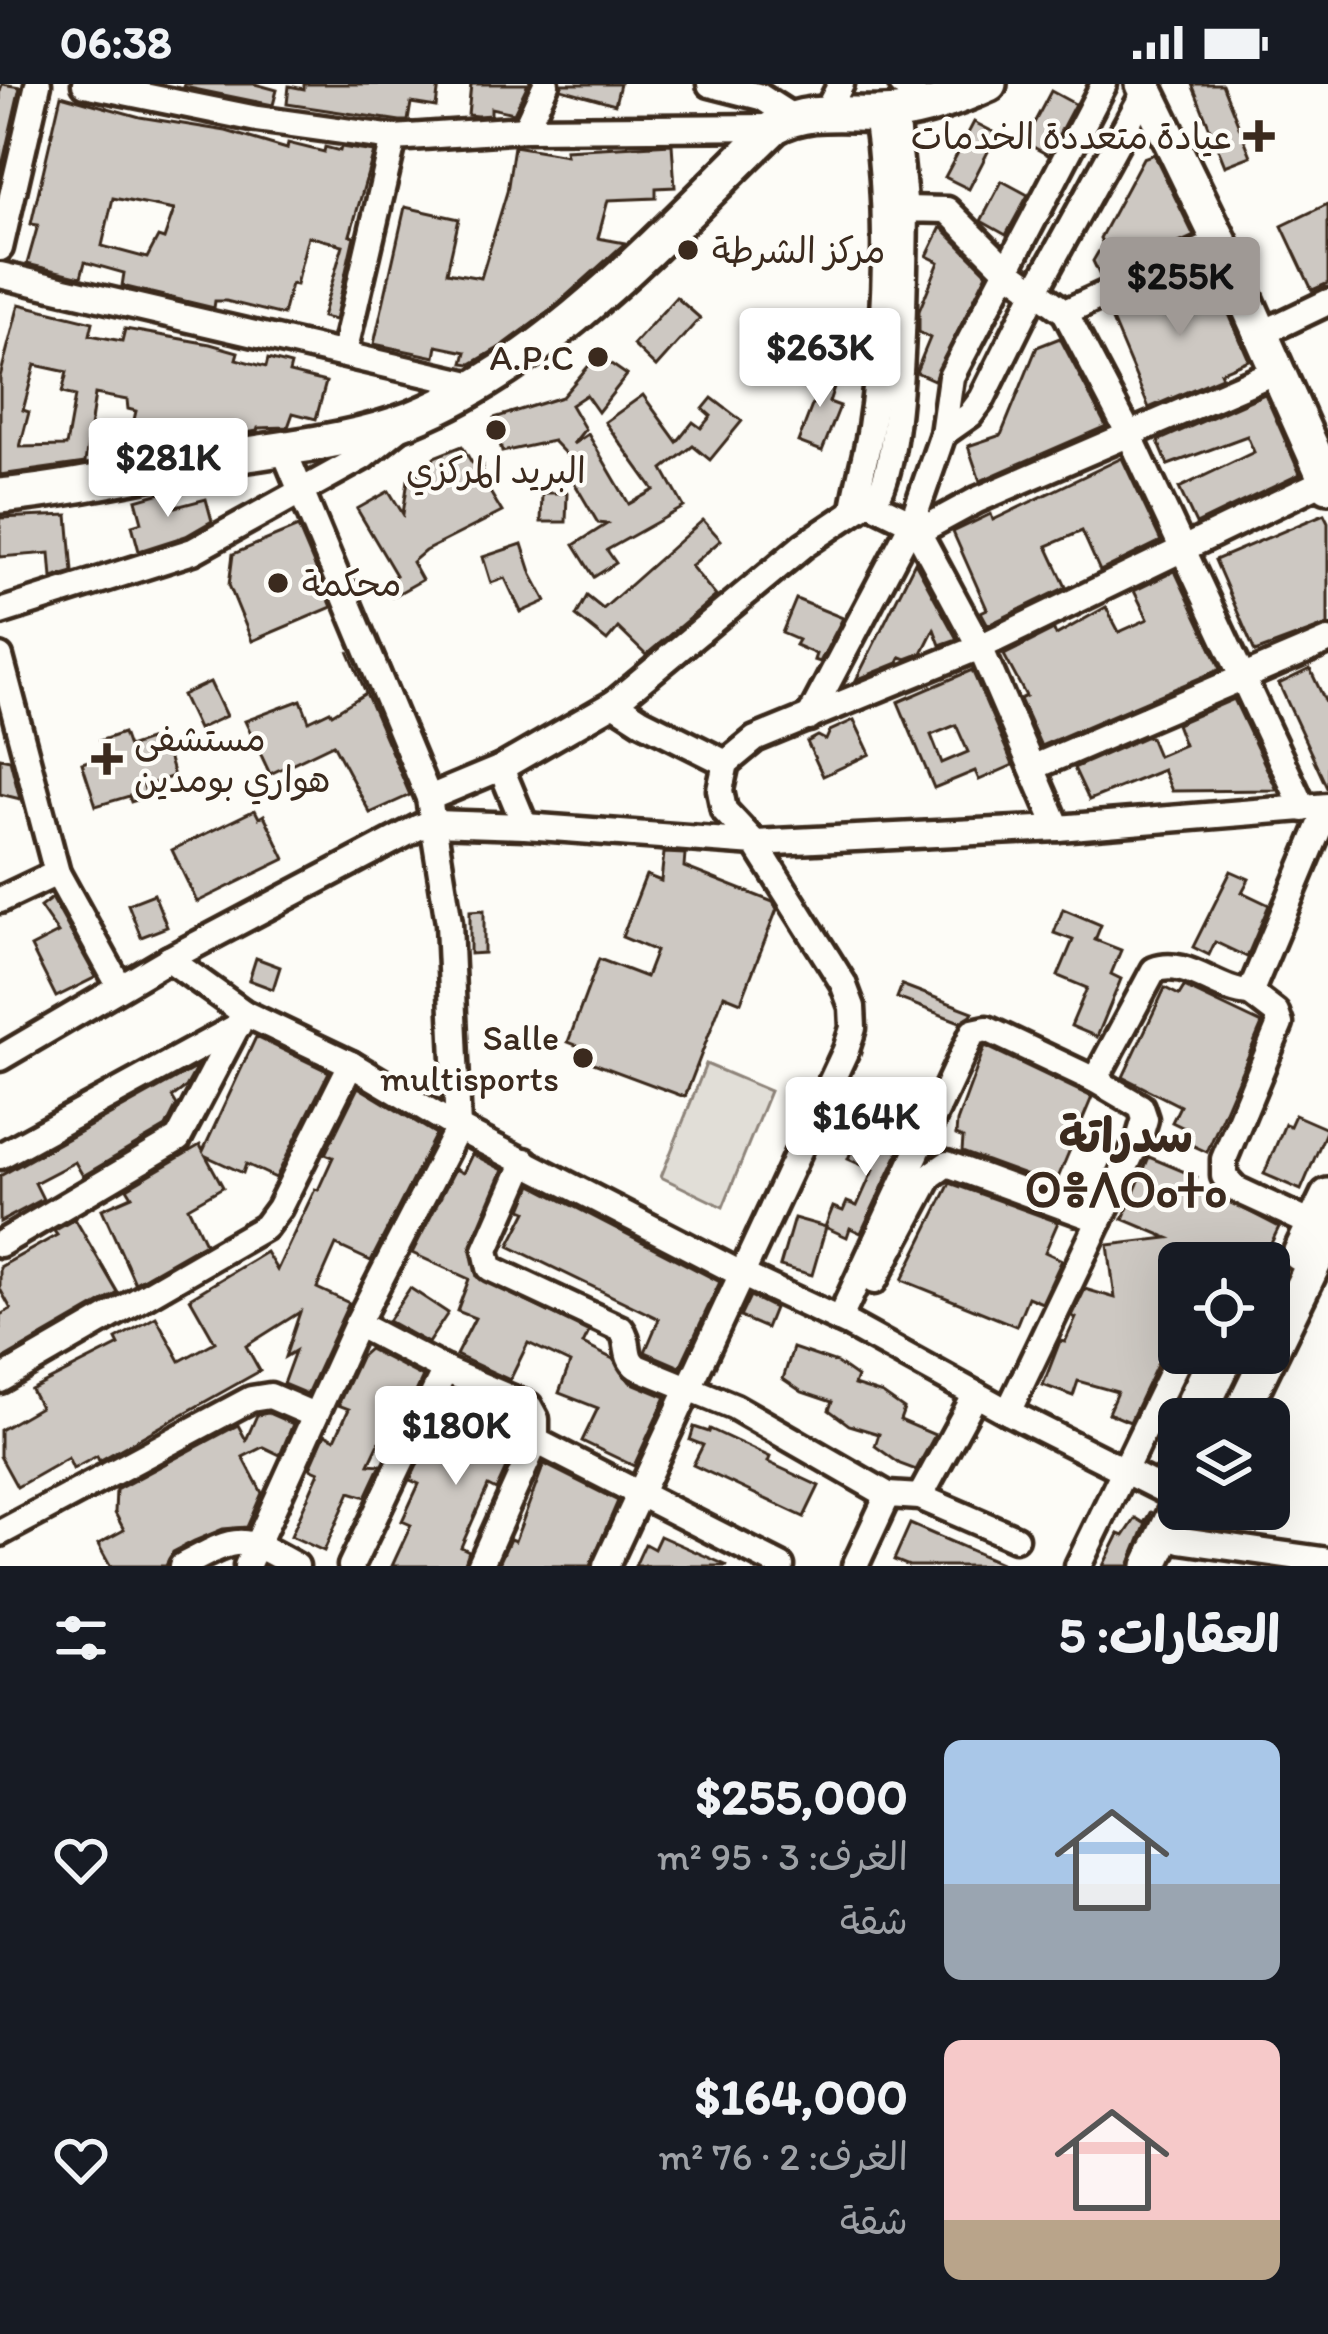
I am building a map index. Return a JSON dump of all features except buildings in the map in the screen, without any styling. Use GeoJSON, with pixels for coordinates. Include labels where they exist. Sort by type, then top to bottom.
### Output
{"type":"FeatureCollection","features":[{"type":"Feature","properties":{"kind":"main road"},"geometry":{"type":"LineString","coordinates":[[0,496],[284,448],[411,418],[533,347],[602,293],[809,111],[900,105],[989,84]]}},
{"type":"Feature","properties":{"kind":"main road"},"geometry":{"type":"LineString","coordinates":[[1151,86],[1220,242],[1328,435]]}},
{"type":"Feature","properties":{"kind":"main road"},"geometry":{"type":"LineString","coordinates":[[1151,86],[1268,331],[1274,372],[1327,482]]}},
{"type":"Feature","properties":{"kind":"main road"},"geometry":{"type":"LineString","coordinates":[[1290,1278],[1323,1218]]}},
{"type":"Feature","properties":{"kind":"main road"},"geometry":{"type":"LineString","coordinates":[[1247,1398],[1323,1218]]}},
{"type":"Feature","properties":{"kind":"main road"},"geometry":{"type":"LineString","coordinates":[[1150,1566],[1166,1530]]}},
{"type":"Feature","properties":{"kind":"street"},"geometry":{"type":"LineString","coordinates":[[0,248],[38,84]]}},
{"type":"Feature","properties":{"kind":"street"},"geometry":{"type":"LineString","coordinates":[[85,84],[257,119],[394,138],[809,111]]}},
{"type":"Feature","properties":{"kind":"street"},"geometry":{"type":"LineString","coordinates":[[525,129],[546,84]]}},
{"type":"Feature","properties":{"kind":"street"},"geometry":{"type":"LineString","coordinates":[[710,84],[809,111]]}},
{"type":"Feature","properties":{"kind":"street"},"geometry":{"type":"LineString","coordinates":[[809,718],[915,527],[943,434],[951,377],[1104,84]]}},
{"type":"Feature","properties":{"kind":"street"},"geometry":{"type":"LineString","coordinates":[[943,434],[970,415],[982,399],[1036,290],[1151,86]]}},
{"type":"Feature","properties":{"kind":"street"},"geometry":{"type":"LineString","coordinates":[[0,1058],[169,959],[419,827],[431,811],[614,703],[804,545],[885,485],[894,444],[905,209],[900,105]]}},
{"type":"Feature","properties":{"kind":"street"},"geometry":{"type":"LineString","coordinates":[[859,503],[871,429],[886,183],[900,105]]}},
{"type":"Feature","properties":{"kind":"street"},"geometry":{"type":"LineString","coordinates":[[344,353],[394,138]]}},
{"type":"Feature","properties":{"kind":"street"},"geometry":{"type":"LineString","coordinates":[[905,209],[954,213],[1006,268],[1065,312],[1129,434],[1244,679],[1320,807]]}},
{"type":"Feature","properties":{"kind":"street"},"geometry":{"type":"LineString","coordinates":[[1065,312],[1220,242]]}},
{"type":"Feature","properties":{"kind":"street"},"geometry":{"type":"LineString","coordinates":[[0,275],[473,386]]}},
{"type":"Feature","properties":{"kind":"street"},"geometry":{"type":"LineString","coordinates":[[1268,331],[1328,302]]}},
{"type":"Feature","properties":{"kind":"street"},"geometry":{"type":"LineString","coordinates":[[915,527],[1274,372]]}},
{"type":"Feature","properties":{"kind":"street"},"geometry":{"type":"LineString","coordinates":[[0,611],[193,550],[364,458],[411,418]]}},
{"type":"Feature","properties":{"kind":"street"},"geometry":{"type":"LineString","coordinates":[[252,1555],[357,1324],[458,1128],[449,923],[431,811],[284,448]]}},
{"type":"Feature","properties":{"kind":"street"},"geometry":{"type":"LineString","coordinates":[[606,1566],[853,1028],[843,983],[754,843],[724,810],[719,790],[726,763],[755,739],[980,647],[1327,482]]}},
{"type":"Feature","properties":{"kind":"street"},"geometry":{"type":"LineString","coordinates":[[859,503],[915,527],[980,647],[1058,828]]}},
{"type":"Feature","properties":{"kind":"street"},"geometry":{"type":"LineString","coordinates":[[1034,767],[1328,641]]}},
{"type":"Feature","properties":{"kind":"street"},"geometry":{"type":"LineString","coordinates":[[0,657],[12,744],[57,873],[120,987]]}},
{"type":"Feature","properties":{"kind":"street"},"geometry":{"type":"LineString","coordinates":[[614,703],[726,763]]}},
{"type":"Feature","properties":{"kind":"street"},"geometry":{"type":"LineString","coordinates":[[501,768],[525,826]]}},
{"type":"Feature","properties":{"kind":"street"},"geometry":{"type":"LineString","coordinates":[[431,811],[525,826],[754,843],[1058,828],[1320,807]]}},
{"type":"Feature","properties":{"kind":"street"},"geometry":{"type":"LineString","coordinates":[[1250,993],[1320,807]]}},
{"type":"Feature","properties":{"kind":"street"},"geometry":{"type":"LineString","coordinates":[[0,900],[57,873]]}},
{"type":"Feature","properties":{"kind":"street"},"geometry":{"type":"LineString","coordinates":[[169,959],[241,1019],[350,1064],[458,1128],[844,1322],[1158,1489]]}},
{"type":"Feature","properties":{"kind":"street"},"geometry":{"type":"LineString","coordinates":[[1095,1080],[1154,970],[1177,967],[1223,988],[1250,993],[1276,1012],[1280,1024],[1224,1160],[1223,1175],[1236,1189],[1323,1218]]}},
{"type":"Feature","properties":{"kind":"street"},"geometry":{"type":"LineString","coordinates":[[0,1156],[241,1019]]}},
{"type":"Feature","properties":{"kind":"street"},"geometry":{"type":"LineString","coordinates":[[0,1244],[178,1139],[241,1019]]}},
{"type":"Feature","properties":{"kind":"street"},"geometry":{"type":"LineString","coordinates":[[844,1322],[973,1032],[987,1029],[1095,1080],[1141,1107],[1145,1119],[1008,1412]]}},
{"type":"Feature","properties":{"kind":"street"},"geometry":{"type":"LineString","coordinates":[[0,1381],[265,1227],[279,1208],[350,1064]]}},
{"type":"Feature","properties":{"kind":"street"},"geometry":{"type":"LineString","coordinates":[[525,1161],[486,1250],[490,1268],[620,1329],[627,1337],[633,1364],[735,1407],[888,1495],[920,1497],[1015,1538]]}},
{"type":"Feature","properties":{"kind":"street"},"geometry":{"type":"LineString","coordinates":[[844,1322],[941,1166],[956,1164],[1100,1220]]}},
{"type":"Feature","properties":{"kind":"street"},"geometry":{"type":"LineString","coordinates":[[357,1324],[445,1370],[529,1406],[536,1419],[536,1441],[480,1566]]}},
{"type":"Feature","properties":{"kind":"street"},"geometry":{"type":"LineString","coordinates":[[351,1566],[445,1370]]}},
{"type":"Feature","properties":{"kind":"street"},"geometry":{"type":"LineString","coordinates":[[1078,1566],[1171,1374]]}},
{"type":"Feature","properties":{"kind":"street"},"geometry":{"type":"LineString","coordinates":[[920,1497],[976,1394]]}},
{"type":"Feature","properties":{"kind":"street"},"geometry":{"type":"LineString","coordinates":[[0,1532],[251,1399],[271,1396],[314,1415]]}},
{"type":"Feature","properties":{"kind":"street"},"geometry":{"type":"LineString","coordinates":[[536,1441],[775,1565]]}},
{"type":"Feature","properties":{"kind":"street"},"geometry":{"type":"LineString","coordinates":[[855,1566],[888,1495]]}},
{"type":"Feature","properties":{"kind":"street"},"geometry":{"type":"LineString","coordinates":[[1181,1538],[1328,1561]]}},
{"type":"Feature","properties":{"kind":"street"},"geometry":{"type":"LineString","coordinates":[[182,1566],[237,1540],[252,1555],[296,1566]]}},
{"type":"Feature","properties":{"kind":"shaded area"},"geometry":{"type":"Polygon","coordinates":[[[706,1064],[770,1091],[723,1207],[661,1177],[706,1064]]]}},
{"type":"Feature","properties":{"kind":"place","name":"عيادة متعددة الخدمات"},"geometry":{"type":"Point","coordinates":[1259,136]}},
{"type":"Feature","properties":{"kind":"place","name":"مركز الشرطة"},"geometry":{"type":"Point","coordinates":[688,250]}},
{"type":"Feature","properties":{"kind":"place","name":"A.P.C"},"geometry":{"type":"Point","coordinates":[598,357]}},
{"type":"Feature","properties":{"kind":"place","name":"البريد المركزي"},"geometry":{"type":"Point","coordinates":[496,430]}},
{"type":"Feature","properties":{"kind":"place","name":"محكمة"},"geometry":{"type":"Point","coordinates":[278,583]}},
{"type":"Feature","properties":{"kind":"place","name":"مستشفى هواري بومدين"},"geometry":{"type":"Point","coordinates":[107,759]}},
{"type":"Feature","properties":{"kind":"place","name":"Salle multisports"},"geometry":{"type":"Point","coordinates":[583,1058]}},
{"type":"Feature","properties":{"kind":"district","name":"سدراتة ⵙⴻⴷⵔⴰⵜⴰ"},"geometry":{"type":"Point","coordinates":[1126,1162]}}]}
